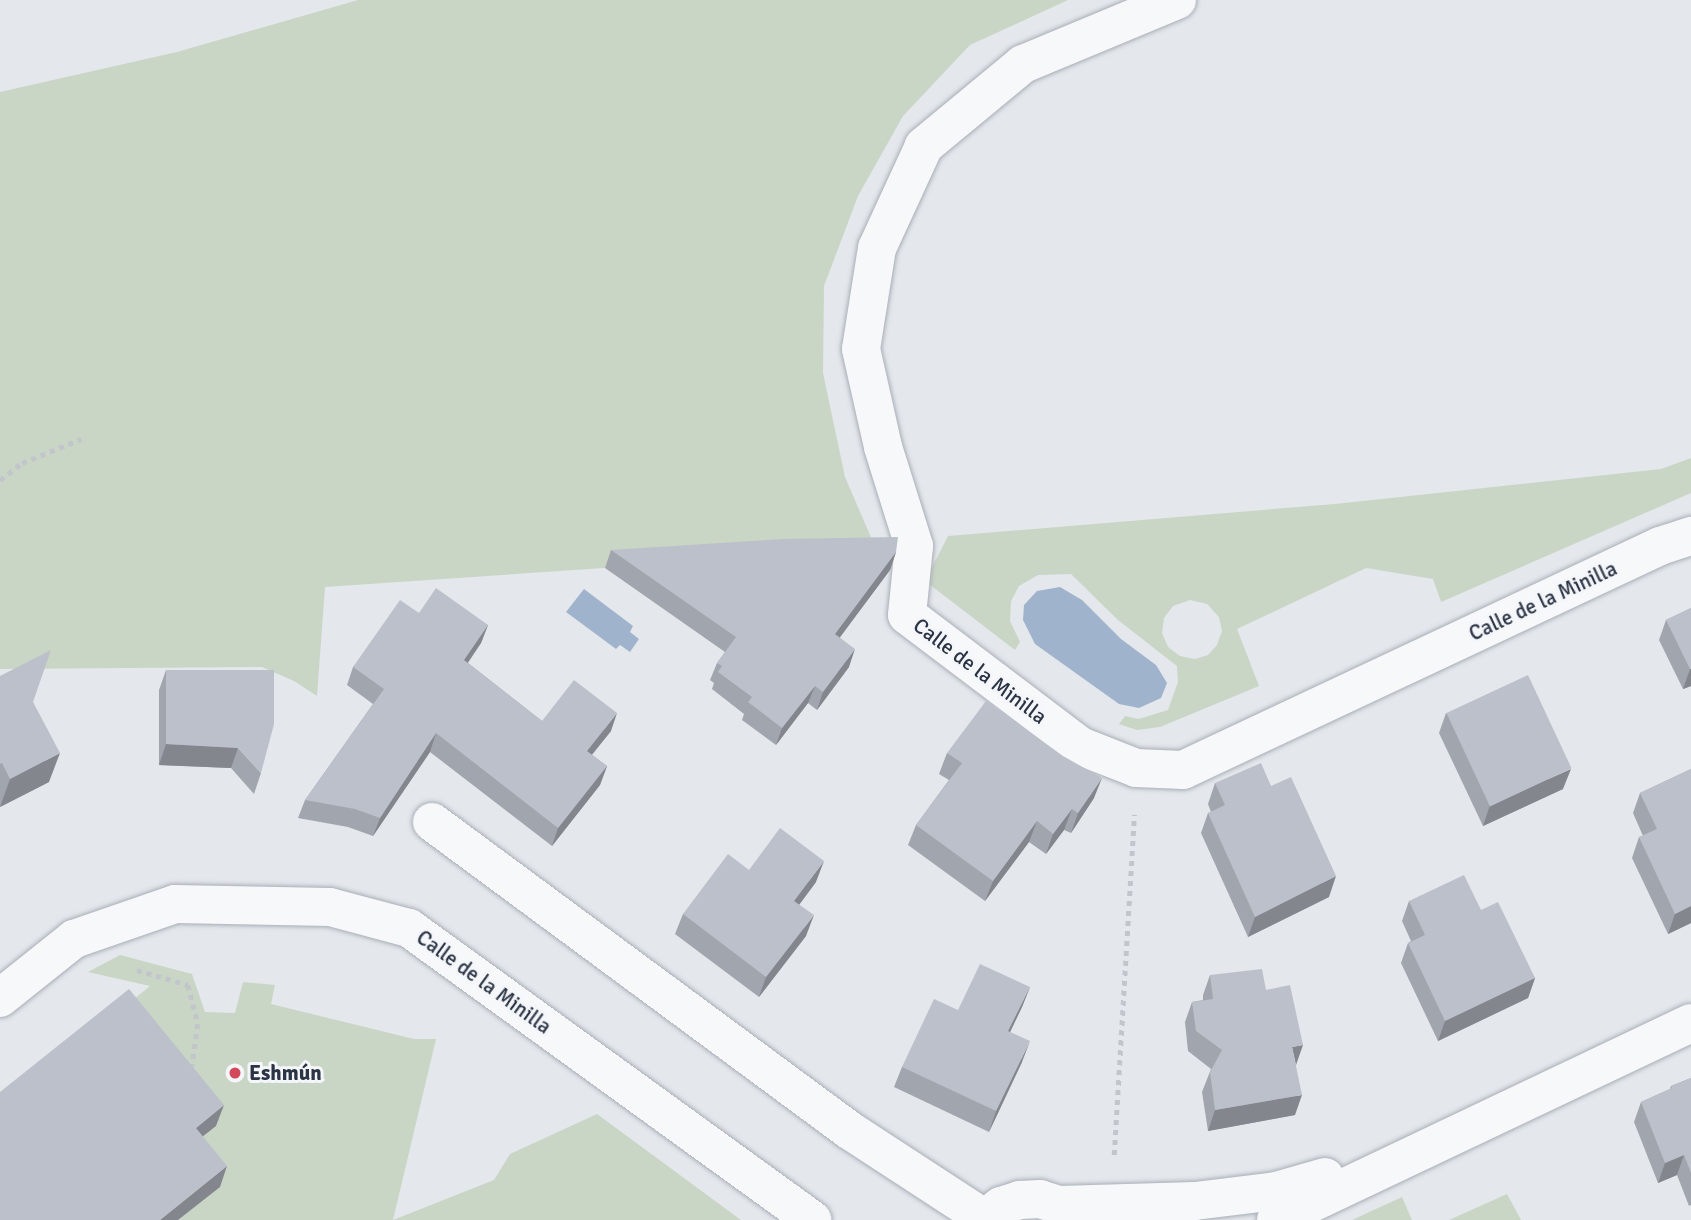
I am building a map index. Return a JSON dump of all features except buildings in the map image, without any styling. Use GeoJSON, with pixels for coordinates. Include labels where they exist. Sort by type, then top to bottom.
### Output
{"type":"FeatureCollection","features":[{"type":"Feature","properties":{"kind":"street","name":"Calle de la Minilla"},"geometry":{"type":"LineString","coordinates":[[1177,0],[1023,64],[924,146],[877,248],[860,349],[883,447],[914,546],[907,615],[1080,746],[1136,768],[1183,770],[1660,546],[1691,536]]}},
{"type":"Feature","properties":{"kind":"street"},"geometry":{"type":"LineString","coordinates":[[432,822],[849,1130],[984,1219],[1001,1206],[1020,1200],[1040,1199],[1068,1213],[1276,1191],[1421,1149]]}},
{"type":"Feature","properties":{"kind":"street","name":"Calle de la Minilla"},"geometry":{"type":"LineString","coordinates":[[0,998],[75,939],[176,904],[330,907],[408,928],[812,1220]]}},
{"type":"Feature","properties":{"kind":"street"},"geometry":{"type":"LineString","coordinates":[[1276,1220],[1691,1023]]}},
{"type":"Feature","properties":{"kind":"path"},"geometry":{"type":"LineString","coordinates":[[0,480],[22,463],[81,439]]}},
{"type":"Feature","properties":{"kind":"path"},"geometry":{"type":"LineString","coordinates":[[1114,1162],[1134,807]]}},
{"type":"Feature","properties":{"kind":"path"},"geometry":{"type":"LineString","coordinates":[[75,939],[108,962],[188,985],[198,1024],[192,1067]]}},
{"type":"Feature","properties":{"kind":"green space"},"geometry":{"type":"Polygon","coordinates":[[[358,0],[1068,0],[970,45],[903,116],[858,196],[824,286],[823,373],[845,477],[873,542],[707,561],[325,587],[317,696],[294,681],[262,667],[0,669],[0,92],[177,52],[358,0]]]}},
{"type":"Feature","properties":{"kind":"green space"},"geometry":{"type":"Polygon","coordinates":[[[1691,458],[1691,493],[1441,602],[1433,579],[1366,568],[1237,629],[1259,686],[1160,727],[1137,730],[1119,724],[1125,716],[1139,719],[1168,710],[1178,682],[1177,666],[1118,620],[1071,574],[1038,575],[1019,586],[1011,601],[1010,621],[1020,642],[1015,650],[925,581],[948,536],[1335,504],[1661,469],[1691,458]],[[1190,600],[1173,606],[1164,618],[1162,633],[1168,647],[1180,656],[1195,659],[1208,655],[1217,645],[1222,631],[1219,617],[1207,604],[1190,600]]]}},
{"type":"Feature","properties":{"kind":"green space","name":"Eshmún"},"geometry":{"type":"Polygon","coordinates":[[[120,955],[192,974],[205,1012],[235,1013],[243,982],[275,985],[271,1004],[414,1039],[436,1039],[393,1220],[0,1220],[122,1009],[150,986],[88,972],[120,955]]]}},
{"type":"Feature","properties":{"kind":"green space"},"geometry":{"type":"Polygon","coordinates":[[[597,1114],[741,1220],[393,1220],[494,1180],[510,1154],[597,1114]]]}},
{"type":"Feature","properties":{"kind":"green space"},"geometry":{"type":"Polygon","coordinates":[[[1507,1194],[1521,1220],[1449,1220],[1507,1194]]]}},
{"type":"Feature","properties":{"kind":"green space"},"geometry":{"type":"Polygon","coordinates":[[[1402,1197],[1412,1220],[1352,1220],[1402,1197]]]}},
{"type":"Feature","properties":{"kind":"water"},"geometry":{"type":"Polygon","coordinates":[[[1060,587],[1082,600],[1121,639],[1156,665],[1167,683],[1161,698],[1139,708],[1119,704],[1035,644],[1023,620],[1024,605],[1037,591],[1060,587]]]}},
{"type":"Feature","properties":{"kind":"water"},"geometry":{"type":"Polygon","coordinates":[[[584,589],[633,626],[630,632],[639,639],[630,652],[620,645],[616,649],[566,612],[584,589]]]}},
{"type":"Feature","properties":{"kind":"place","name":"Eshmún"},"geometry":{"type":"Point","coordinates":[235,1073]}}]}
